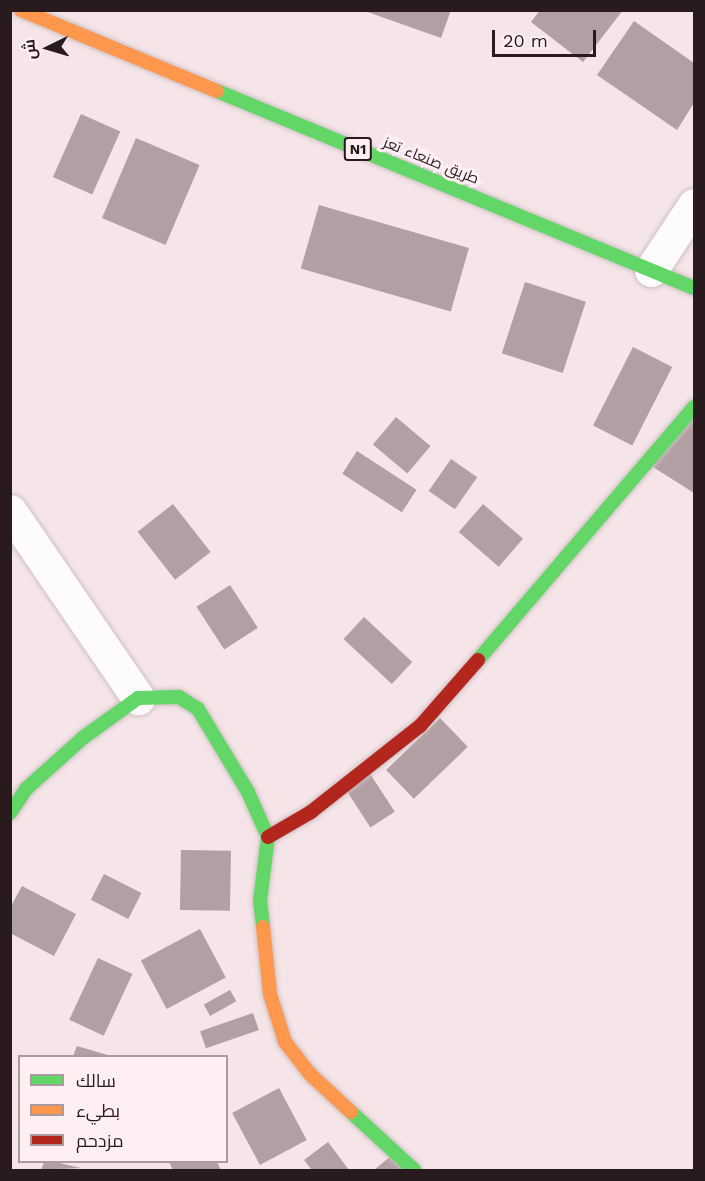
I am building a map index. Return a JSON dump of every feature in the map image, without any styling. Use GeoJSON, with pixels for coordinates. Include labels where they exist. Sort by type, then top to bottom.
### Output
{"type":"FeatureCollection","features":[{"type":"Feature","properties":{"kind":"main road","name":"طريق صنعاء تعز"},"geometry":{"type":"LineString","coordinates":[[21,10],[694,288]]}},
{"type":"Feature","properties":{"kind":"main road"},"geometry":{"type":"LineString","coordinates":[[268,837],[311,812],[420,726],[573,553],[694,407]]}},
{"type":"Feature","properties":{"kind":"main road"},"geometry":{"type":"LineString","coordinates":[[10,813],[26,789],[76,744],[138,699],[179,697],[198,709],[248,792],[268,837],[260,901],[270,993],[285,1042],[310,1074],[414,1170]]}},
{"type":"Feature","properties":{"kind":"street"},"geometry":{"type":"LineString","coordinates":[[651,270],[694,204]]}},
{"type":"Feature","properties":{"kind":"street"},"geometry":{"type":"LineString","coordinates":[[10,511],[138,699]]}},
{"type":"Feature","properties":{"kind":"building"},"geometry":{"type":"Polygon","coordinates":[[[362,10],[451,10],[441,38],[362,10]]]}},
{"type":"Feature","properties":{"kind":"building"},"geometry":{"type":"Polygon","coordinates":[[[540,10],[623,10],[583,62],[531,22],[540,10]]]}},
{"type":"Feature","properties":{"kind":"building"},"geometry":{"type":"Polygon","coordinates":[[[634,21],[694,63],[694,103],[677,130],[597,75],[634,21]]]}},
{"type":"Feature","properties":{"kind":"building"},"geometry":{"type":"Polygon","coordinates":[[[81,114],[120,131],[92,195],[53,177],[81,114]]]}},
{"type":"Feature","properties":{"kind":"building"},"geometry":{"type":"Polygon","coordinates":[[[136,138],[200,165],[166,245],[102,218],[136,138]]]}},
{"type":"Feature","properties":{"kind":"building"},"geometry":{"type":"Polygon","coordinates":[[[319,205],[469,248],[451,311],[301,268],[319,205]]]}},
{"type":"Feature","properties":{"kind":"building"},"geometry":{"type":"Polygon","coordinates":[[[525,282],[586,302],[563,373],[502,353],[525,282]]]}},
{"type":"Feature","properties":{"kind":"building"},"geometry":{"type":"Polygon","coordinates":[[[633,347],[672,367],[632,445],[593,425],[633,347]]]}},
{"type":"Feature","properties":{"kind":"building"},"geometry":{"type":"Polygon","coordinates":[[[694,400],[694,493],[653,467],[694,400]]]}},
{"type":"Feature","properties":{"kind":"building"},"geometry":{"type":"Polygon","coordinates":[[[396,417],[430,446],[407,474],[373,445],[396,417]]]}},
{"type":"Feature","properties":{"kind":"building"},"geometry":{"type":"Polygon","coordinates":[[[357,451],[417,490],[402,512],[342,474],[357,451]]]}},
{"type":"Feature","properties":{"kind":"building"},"geometry":{"type":"Polygon","coordinates":[[[451,459],[477,477],[455,509],[429,491],[451,459]]]}},
{"type":"Feature","properties":{"kind":"building"},"geometry":{"type":"Polygon","coordinates":[[[173,504],[211,552],[175,580],[138,532],[173,504]]]}},
{"type":"Feature","properties":{"kind":"building"},"geometry":{"type":"Polygon","coordinates":[[[483,504],[523,539],[499,567],[459,532],[483,504]]]}},
{"type":"Feature","properties":{"kind":"building"},"geometry":{"type":"Polygon","coordinates":[[[230,585],[258,628],[224,650],[196,607],[230,585]]]}},
{"type":"Feature","properties":{"kind":"building"},"geometry":{"type":"Polygon","coordinates":[[[364,617],[412,662],[392,684],[344,639],[364,617]]]}},
{"type":"Feature","properties":{"kind":"building"},"geometry":{"type":"Polygon","coordinates":[[[440,718],[468,747],[414,799],[386,770],[440,718]]]}},
{"type":"Feature","properties":{"kind":"building"},"geometry":{"type":"Polygon","coordinates":[[[367,769],[395,812],[370,828],[343,785],[367,769]]]}},
{"type":"Feature","properties":{"kind":"building"},"geometry":{"type":"Polygon","coordinates":[[[181,850],[231,851],[230,911],[180,910],[181,850]]]}},
{"type":"Feature","properties":{"kind":"building"},"geometry":{"type":"Polygon","coordinates":[[[104,874],[141,893],[128,919],[91,900],[104,874]]]}},
{"type":"Feature","properties":{"kind":"building"},"geometry":{"type":"Polygon","coordinates":[[[22,886],[76,914],[54,956],[10,933],[10,908],[22,886]]]}},
{"type":"Feature","properties":{"kind":"building"},"geometry":{"type":"Polygon","coordinates":[[[200,929],[226,978],[167,1009],[141,960],[200,929]]]}},
{"type":"Feature","properties":{"kind":"building"},"geometry":{"type":"Polygon","coordinates":[[[98,958],[132,974],[104,1036],[69,1020],[98,958]]]}},
{"type":"Feature","properties":{"kind":"building"},"geometry":{"type":"Polygon","coordinates":[[[230,990],[236,1001],[210,1016],[204,1005],[230,990]]]}},
{"type":"Feature","properties":{"kind":"building"},"geometry":{"type":"Polygon","coordinates":[[[253,1013],[259,1030],[206,1048],[200,1031],[253,1013]]]}},
{"type":"Feature","properties":{"kind":"building"},"geometry":{"type":"Polygon","coordinates":[[[77,1046],[108,1055],[73,1055],[77,1046]]]}},
{"type":"Feature","properties":{"kind":"building"},"geometry":{"type":"Polygon","coordinates":[[[279,1088],[307,1140],[260,1165],[232,1113],[279,1088]]]}},
{"type":"Feature","properties":{"kind":"building"},"geometry":{"type":"Polygon","coordinates":[[[328,1142],[349,1170],[312,1170],[304,1160],[328,1142]]]}},
{"type":"Feature","properties":{"kind":"building"},"geometry":{"type":"Polygon","coordinates":[[[391,1156],[404,1170],[374,1170],[391,1156]]]}},
{"type":"Feature","properties":{"kind":"building"},"geometry":{"type":"Polygon","coordinates":[[[44,1163],[59,1163],[81,1168],[41,1170],[44,1163]]]}},
{"type":"Feature","properties":{"kind":"building"},"geometry":{"type":"Polygon","coordinates":[[[170,1163],[218,1163],[221,1170],[173,1170],[170,1163]]]}},
{"type":"Feature","properties":{"kind":"traffic: fast"},"geometry":{"type":"LineString","coordinates":[[217,91],[694,288]]}},
{"type":"Feature","properties":{"kind":"traffic: fast"},"geometry":{"type":"LineString","coordinates":[[478,660],[694,407]]}},
{"type":"Feature","properties":{"kind":"traffic: fast"},"geometry":{"type":"LineString","coordinates":[[10,813],[26,789],[84,737],[138,698],[179,697],[198,709],[248,792],[268,837],[260,901],[263,927]]}},
{"type":"Feature","properties":{"kind":"traffic: fast"},"geometry":{"type":"LineString","coordinates":[[351,1112],[414,1170]]}},
{"type":"Feature","properties":{"kind":"traffic: slow"},"geometry":{"type":"LineString","coordinates":[[21,10],[217,91]]}},
{"type":"Feature","properties":{"kind":"traffic: slow"},"geometry":{"type":"LineString","coordinates":[[263,927],[270,994],[285,1042],[310,1074],[351,1112]]}},
{"type":"Feature","properties":{"kind":"traffic: jam"},"geometry":{"type":"LineString","coordinates":[[268,837],[311,812],[420,726],[478,660]]}}]}
